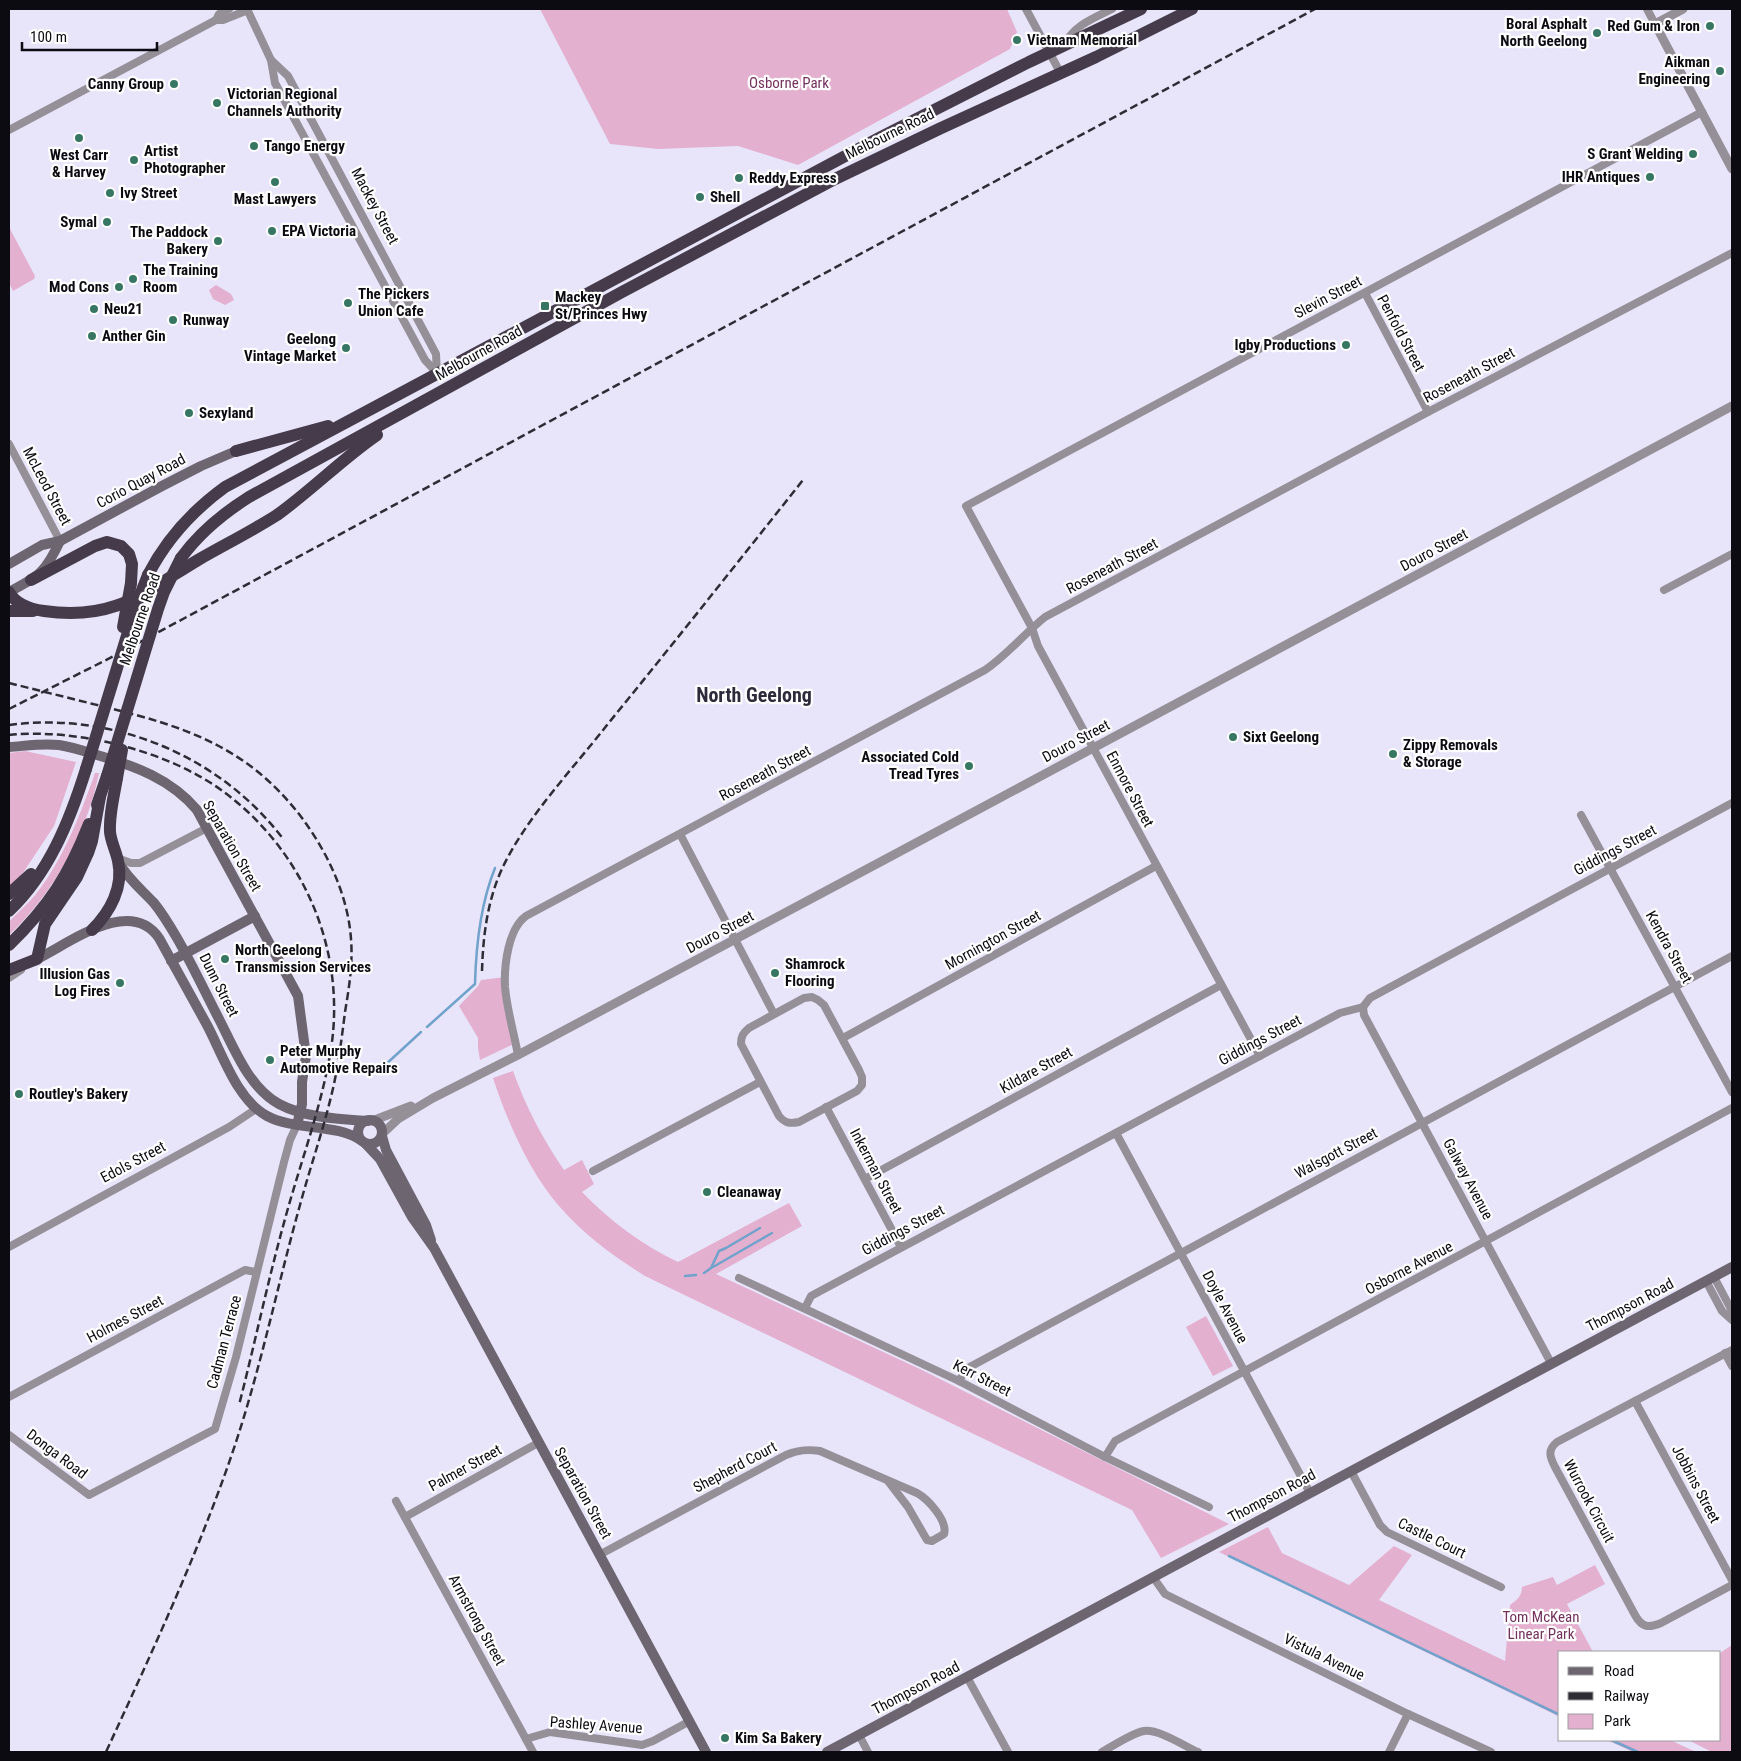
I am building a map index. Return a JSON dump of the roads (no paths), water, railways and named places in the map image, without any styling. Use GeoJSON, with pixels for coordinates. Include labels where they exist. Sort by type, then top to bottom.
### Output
{"type":"FeatureCollection","features":[{"type":"Feature","properties":{"kind":"highway","name":"Melbourne Road"},"geometry":{"type":"LineString","coordinates":[[9,912],[35,880],[58,842],[70,816],[137,603],[148,575],[170,538],[195,510],[210,498],[242,478],[351,419],[879,138],[1050,52],[1141,9]]}},
{"type":"Feature","properties":{"kind":"highway","name":"Melbourne Road"},"geometry":{"type":"LineString","coordinates":[[112,777],[130,698],[164,592],[181,558],[202,532],[229,510],[293,472],[416,407],[622,292],[868,162],[1061,74],[1192,9]]}},
{"type":"Feature","properties":{"kind":"highway","name":"Mackey Street"},"geometry":{"type":"LineString","coordinates":[[437,373],[446,390]]}},
{"type":"Feature","properties":{"kind":"highway"},"geometry":{"type":"LineString","coordinates":[[9,611],[40,610],[74,613],[100,610],[129,601],[156,588],[197,561],[266,522],[289,506],[364,444],[416,407]]}},
{"type":"Feature","properties":{"kind":"highway"},"geometry":{"type":"LineString","coordinates":[[236,451],[351,419]]}},
{"type":"Feature","properties":{"kind":"highway"},"geometry":{"type":"LineString","coordinates":[[32,580],[94,546],[107,542],[121,546],[129,554],[132,564],[131,583],[116,672]]}},
{"type":"Feature","properties":{"kind":"highway"},"geometry":{"type":"LineString","coordinates":[[9,592],[19,603],[40,610]]}},
{"type":"Feature","properties":{"kind":"highway"},"geometry":{"type":"LineString","coordinates":[[9,945],[44,908],[67,874],[100,797],[112,777]]}},
{"type":"Feature","properties":{"kind":"highway"},"geometry":{"type":"LineString","coordinates":[[92,930],[111,906],[120,876],[110,829],[112,777]]}},
{"type":"Feature","properties":{"kind":"highway"},"geometry":{"type":"LineString","coordinates":[[9,970],[37,959],[46,924],[77,877],[88,853],[100,797]]}},
{"type":"Feature","properties":{"kind":"highway"},"geometry":{"type":"LineString","coordinates":[[9,894],[34,871],[58,842]]}},
{"type":"Feature","properties":{"kind":"main road","name":"Corio Quay Road"},"geometry":{"type":"LineString","coordinates":[[9,564],[42,545],[60,541],[201,466],[236,451]]}},
{"type":"Feature","properties":{"kind":"main road"},"geometry":{"type":"LineString","coordinates":[[9,592],[32,580],[50,563],[60,541]]}},
{"type":"Feature","properties":{"kind":"main road","name":"Separation Street"},"geometry":{"type":"LineString","coordinates":[[9,747],[59,745],[103,756],[157,777],[181,793],[196,810],[256,916],[298,996],[306,1056],[302,1082],[301,1111]]}},
{"type":"Feature","properties":{"kind":"main road","name":"Dunn Street"},"geometry":{"type":"LineString","coordinates":[[117,859],[130,879],[160,912],[185,954],[248,1072],[266,1096],[279,1104],[301,1111]]}},
{"type":"Feature","properties":{"kind":"main road"},"geometry":{"type":"LineString","coordinates":[[171,961],[256,916]]}},
{"type":"Feature","properties":{"kind":"main road","name":"Dunn Street"},"geometry":{"type":"LineString","coordinates":[[37,959],[92,930],[119,921],[135,921],[146,924],[155,932],[249,1102],[256,1109],[275,1120],[297,1126]]}},
{"type":"Feature","properties":{"kind":"main road","name":"Edols Street"},"geometry":{"type":"LineString","coordinates":[[256,1109],[266,1096]]}},
{"type":"Feature","properties":{"kind":"main road"},"geometry":{"type":"LineString","coordinates":[[297,1126],[301,1111],[339,1119],[370,1120],[378,1124],[382,1135],[376,1143],[363,1142],[358,1134],[360,1127],[370,1120]]}},
{"type":"Feature","properties":{"kind":"main road","name":"Separation Street"},"geometry":{"type":"LineString","coordinates":[[297,1126],[342,1132],[363,1142],[380,1159],[412,1217],[434,1248],[706,1752]]}},
{"type":"Feature","properties":{"kind":"main road","name":"Separation Street"},"geometry":{"type":"LineString","coordinates":[[382,1135],[386,1150],[426,1225],[434,1248]]}},
{"type":"Feature","properties":{"kind":"main road","name":"Thompson Road"},"geometry":{"type":"LineString","coordinates":[[828,1752],[1732,1267]]}},
{"type":"Feature","properties":{"kind":"street"},"geometry":{"type":"LineString","coordinates":[[216,20],[219,14],[229,9]]}},
{"type":"Feature","properties":{"kind":"street"},"geometry":{"type":"LineString","coordinates":[[9,130],[216,20],[223,20],[247,9]]}},
{"type":"Feature","properties":{"kind":"street","name":"Mackey Street"},"geometry":{"type":"LineString","coordinates":[[247,9],[271,60],[275,82],[425,360],[437,373]]}},
{"type":"Feature","properties":{"kind":"street"},"geometry":{"type":"LineString","coordinates":[[1026,9],[1061,74]]}},
{"type":"Feature","properties":{"kind":"street"},"geometry":{"type":"LineString","coordinates":[[1064,46],[1068,36],[1077,28],[1112,9]]}},
{"type":"Feature","properties":{"kind":"street"},"geometry":{"type":"LineString","coordinates":[[1647,9],[1732,169]]}},
{"type":"Feature","properties":{"kind":"street"},"geometry":{"type":"LineString","coordinates":[[1655,24],[1683,9]]}},
{"type":"Feature","properties":{"kind":"street","name":"Mackey Street"},"geometry":{"type":"LineString","coordinates":[[271,60],[288,76],[436,354],[437,373]]}},
{"type":"Feature","properties":{"kind":"street","name":"Slevin Street"},"geometry":{"type":"LineString","coordinates":[[966,506],[1702,112]]}},
{"type":"Feature","properties":{"kind":"street","name":"Roseneath Street"},"geometry":{"type":"LineString","coordinates":[[518,1055],[505,981],[510,940],[518,923],[530,914],[985,670],[1044,617],[1428,412],[1732,253]]}},
{"type":"Feature","properties":{"kind":"street"},"geometry":{"type":"LineString","coordinates":[[392,298],[403,292]]}},
{"type":"Feature","properties":{"kind":"street","name":"Penfold Street"},"geometry":{"type":"LineString","coordinates":[[1365,293],[1428,412]]}},
{"type":"Feature","properties":{"kind":"street","name":"Douro Street"},"geometry":{"type":"LineString","coordinates":[[382,1135],[398,1120],[432,1098],[518,1055],[735,940],[1732,406]]}},
{"type":"Feature","properties":{"kind":"street","name":"McLeod Street"},"geometry":{"type":"LineString","coordinates":[[9,444],[60,541]]}},
{"type":"Feature","properties":{"kind":"street","name":"Enmore Street"},"geometry":{"type":"LineString","coordinates":[[966,506],[1032,628],[1038,646],[1260,1056]]}},
{"type":"Feature","properties":{"kind":"street"},"geometry":{"type":"LineString","coordinates":[[1664,590],[1732,554]]}},
{"type":"Feature","properties":{"kind":"street","name":"Giddings Street"},"geometry":{"type":"LineString","coordinates":[[805,1308],[811,1296],[1340,1014],[1364,1007],[1370,998],[1732,803]]}},
{"type":"Feature","properties":{"kind":"street","name":"Kendra Street"},"geometry":{"type":"LineString","coordinates":[[1581,815],[1732,1092]]}},
{"type":"Feature","properties":{"kind":"street"},"geometry":{"type":"LineString","coordinates":[[117,859],[134,864],[146,861],[207,828]]}},
{"type":"Feature","properties":{"kind":"street"},"geometry":{"type":"LineString","coordinates":[[680,834],[774,1014]]}},
{"type":"Feature","properties":{"kind":"street","name":"Mornington Street"},"geometry":{"type":"LineString","coordinates":[[843,1038],[1156,866]]}},
{"type":"Feature","properties":{"kind":"street","name":"Walsgott Street"},"geometry":{"type":"LineString","coordinates":[[959,1381],[966,1370],[1732,956]]}},
{"type":"Feature","properties":{"kind":"street"},"geometry":{"type":"LineString","coordinates":[[9,978],[37,959]]}},
{"type":"Feature","properties":{"kind":"street","name":"Kildare Street"},"geometry":{"type":"LineString","coordinates":[[865,1179],[1221,985]]}},
{"type":"Feature","properties":{"kind":"street"},"geometry":{"type":"LineString","coordinates":[[812,997],[824,1005],[843,1038],[862,1077],[862,1085],[857,1091],[799,1122],[791,1124],[784,1122],[778,1116],[741,1044],[744,1032],[804,998],[812,997]]}},
{"type":"Feature","properties":{"kind":"street","name":"Galway Avenue"},"geometry":{"type":"LineString","coordinates":[[1364,1007],[1364,1014],[1551,1363]]}},
{"type":"Feature","properties":{"kind":"street"},"geometry":{"type":"LineString","coordinates":[[593,1171],[760,1082]]}},
{"type":"Feature","properties":{"kind":"street","name":"Douro Street"},"geometry":{"type":"LineString","coordinates":[[370,1120],[432,1098]]}},
{"type":"Feature","properties":{"kind":"street","name":"Inkerman Street"},"geometry":{"type":"LineString","coordinates":[[826,1107],[901,1247]]}},
{"type":"Feature","properties":{"kind":"street","name":"Osborne Avenue"},"geometry":{"type":"LineString","coordinates":[[1105,1457],[1115,1441],[1732,1108]]}},
{"type":"Feature","properties":{"kind":"street","name":"Edols Street"},"geometry":{"type":"LineString","coordinates":[[9,1246],[229,1127],[256,1109]]}},
{"type":"Feature","properties":{"kind":"street","name":"Cadman Terrace"},"geometry":{"type":"LineString","coordinates":[[89,1495],[215,1429],[236,1357],[286,1154],[297,1126]]}},
{"type":"Feature","properties":{"kind":"street","name":"Doyle Avenue"},"geometry":{"type":"LineString","coordinates":[[1116,1133],[1310,1493]]}},
{"type":"Feature","properties":{"kind":"street","name":"Holmes Street"},"geometry":{"type":"LineString","coordinates":[[9,1397],[246,1270],[256,1272]]}},
{"type":"Feature","properties":{"kind":"street","name":"Kerr Street"},"geometry":{"type":"LineString","coordinates":[[739,1278],[959,1381],[1105,1457],[1209,1507]]}},
{"type":"Feature","properties":{"kind":"street"},"geometry":{"type":"LineString","coordinates":[[1710,1279],[1732,1311]]}},
{"type":"Feature","properties":{"kind":"street"},"geometry":{"type":"LineString","coordinates":[[1710,1279],[1722,1311],[1732,1320]]}},
{"type":"Feature","properties":{"kind":"street","name":"Wurrook Circuit"},"geometry":{"type":"LineString","coordinates":[[1732,1343],[1729,1351],[1552,1446],[1550,1455],[1635,1615],[1644,1626],[1652,1627],[1732,1585]]}},
{"type":"Feature","properties":{"kind":"street"},"geometry":{"type":"LineString","coordinates":[[1729,1351],[1732,1366]]}},
{"type":"Feature","properties":{"kind":"street","name":"Jobbins Street"},"geometry":{"type":"LineString","coordinates":[[1635,1401],[1732,1580]]}},
{"type":"Feature","properties":{"kind":"street","name":"Donga Road"},"geometry":{"type":"LineString","coordinates":[[9,1435],[89,1495]]}},
{"type":"Feature","properties":{"kind":"street","name":"Palmer Street"},"geometry":{"type":"LineString","coordinates":[[405,1517],[538,1443]]}},
{"type":"Feature","properties":{"kind":"street","name":"Shepherd Court"},"geometry":{"type":"LineString","coordinates":[[599,1555],[796,1451],[812,1450],[820,1451],[917,1493],[926,1498],[935,1509],[945,1528],[944,1534],[931,1541],[925,1539],[908,1507],[888,1481]]}},
{"type":"Feature","properties":{"kind":"street","name":"Castle Court"},"geometry":{"type":"LineString","coordinates":[[1351,1471],[1380,1525],[1387,1532],[1501,1587]]}},
{"type":"Feature","properties":{"kind":"street","name":"Armstrong Street"},"geometry":{"type":"LineString","coordinates":[[396,1501],[534,1752]]}},
{"type":"Feature","properties":{"kind":"street","name":"Vistula Avenue"},"geometry":{"type":"LineString","coordinates":[[1154,1577],[1165,1594],[1408,1714],[1491,1752]]}},
{"type":"Feature","properties":{"kind":"street"},"geometry":{"type":"LineString","coordinates":[[968,1677],[1008,1752]]}},
{"type":"Feature","properties":{"kind":"street"},"geometry":{"type":"LineString","coordinates":[[1390,1752],[1408,1714]]}},
{"type":"Feature","properties":{"kind":"street","name":"Pashley Avenue"},"geometry":{"type":"LineString","coordinates":[[526,1739],[550,1732],[642,1744],[653,1741],[690,1721]]}},
{"type":"Feature","properties":{"kind":"street"},"geometry":{"type":"LineString","coordinates":[[1102,1752],[1135,1734],[1150,1731],[1198,1752]]}},
{"type":"Feature","properties":{"kind":"street"},"geometry":{"type":"LineString","coordinates":[[859,1735],[868,1752]]}},
{"type":"Feature","properties":{"kind":"waterway"},"geometry":{"type":"LineString","coordinates":[[427,1027],[475,984],[476,955],[482,911],[495,868]]}},
{"type":"Feature","properties":{"kind":"waterway"},"geometry":{"type":"LineString","coordinates":[[384,1066],[421,1032]]}},
{"type":"Feature","properties":{"kind":"waterway"},"geometry":{"type":"LineString","coordinates":[[704,1273],[711,1268],[719,1251],[760,1228]]}},
{"type":"Feature","properties":{"kind":"waterway"},"geometry":{"type":"LineString","coordinates":[[713,1267],[772,1233]]}},
{"type":"Feature","properties":{"kind":"waterway"},"geometry":{"type":"LineString","coordinates":[[685,1276],[696,1275]]}},
{"type":"Feature","properties":{"kind":"waterway"},"geometry":{"type":"LineString","coordinates":[[1229,1556],[1558,1714]]}},
{"type":"Feature","properties":{"kind":"waterway"},"geometry":{"type":"LineString","coordinates":[[1613,1741],[1638,1752]]}},
{"type":"Feature","properties":{"kind":"railway"},"geometry":{"type":"LineString","coordinates":[[9,709],[116,655],[1315,9]]}},
{"type":"Feature","properties":{"kind":"railway"},"geometry":{"type":"LineString","coordinates":[[482,971],[483,946],[492,895],[501,871],[522,833],[535,814],[803,480]]}},
{"type":"Feature","properties":{"kind":"railway"},"geometry":{"type":"LineString","coordinates":[[9,683],[163,723],[189,732],[238,757],[282,794],[311,831],[328,860],[341,891],[346,907],[351,939],[350,976],[334,1084],[242,1423],[189,1567],[106,1752]]}},
{"type":"Feature","properties":{"kind":"railway"},"geometry":{"type":"LineString","coordinates":[[9,725],[48,722],[87,725],[125,733],[162,746],[197,763],[229,785],[258,810],[284,840]]}},
{"type":"Feature","properties":{"kind":"railway"},"geometry":{"type":"LineString","coordinates":[[9,735],[64,735],[92,739],[150,754],[202,777],[224,792],[253,817],[278,845],[298,876],[314,909],[326,944],[333,980],[334,1017],[330,1055],[315,1117],[279,1242],[239,1405]]}},
{"type":"Feature","properties":{"kind":"place","name":"Red Gum & Iron"},"geometry":{"type":"Point","coordinates":[1710,26]}},
{"type":"Feature","properties":{"kind":"place","name":"Boral Asphalt North Geelong"},"geometry":{"type":"Point","coordinates":[1597,33]}},
{"type":"Feature","properties":{"kind":"place","name":"Vietnam Memorial"},"geometry":{"type":"Point","coordinates":[1017,40]}},
{"type":"Feature","properties":{"kind":"place","name":"Aikman Engineering"},"geometry":{"type":"Point","coordinates":[1720,71]}},
{"type":"Feature","properties":{"kind":"place","name":"Canny Group"},"geometry":{"type":"Point","coordinates":[174,84]}},
{"type":"Feature","properties":{"kind":"place","name":"Victorian Regional Channels Authority"},"geometry":{"type":"Point","coordinates":[217,103]}},
{"type":"Feature","properties":{"kind":"place","name":"West Carr & Harvey"},"geometry":{"type":"Point","coordinates":[79,138]}},
{"type":"Feature","properties":{"kind":"place","name":"Tango Energy"},"geometry":{"type":"Point","coordinates":[254,146]}},
{"type":"Feature","properties":{"kind":"place","name":"S Grant Welding"},"geometry":{"type":"Point","coordinates":[1693,154]}},
{"type":"Feature","properties":{"kind":"place","name":"Artist Photographer"},"geometry":{"type":"Point","coordinates":[134,160]}},
{"type":"Feature","properties":{"kind":"place","name":"IHR Antiques"},"geometry":{"type":"Point","coordinates":[1650,177]}},
{"type":"Feature","properties":{"kind":"place","name":"Reddy Express"},"geometry":{"type":"Point","coordinates":[739,178]}},
{"type":"Feature","properties":{"kind":"place","name":"Mast Lawyers"},"geometry":{"type":"Point","coordinates":[275,182]}},
{"type":"Feature","properties":{"kind":"place","name":"Ivy Street"},"geometry":{"type":"Point","coordinates":[110,193]}},
{"type":"Feature","properties":{"kind":"place","name":"Shell"},"geometry":{"type":"Point","coordinates":[700,197]}},
{"type":"Feature","properties":{"kind":"place","name":"Symal"},"geometry":{"type":"Point","coordinates":[107,222]}},
{"type":"Feature","properties":{"kind":"place","name":"EPA Victoria"},"geometry":{"type":"Point","coordinates":[272,231]}},
{"type":"Feature","properties":{"kind":"place","name":"The Paddock Bakery"},"geometry":{"type":"Point","coordinates":[218,241]}},
{"type":"Feature","properties":{"kind":"place","name":"The Training Room"},"geometry":{"type":"Point","coordinates":[133,279]}},
{"type":"Feature","properties":{"kind":"place","name":"Mod Cons"},"geometry":{"type":"Point","coordinates":[119,287]}},
{"type":"Feature","properties":{"kind":"place","name":"The Pickers Union Cafe"},"geometry":{"type":"Point","coordinates":[348,303]}},
{"type":"Feature","properties":{"kind":"place","name":"Mackey St/Princes Hwy"},"geometry":{"type":"Point","coordinates":[545,306]}},
{"type":"Feature","properties":{"kind":"place","name":"Neu21"},"geometry":{"type":"Point","coordinates":[94,309]}},
{"type":"Feature","properties":{"kind":"place","name":"Runway"},"geometry":{"type":"Point","coordinates":[173,320]}},
{"type":"Feature","properties":{"kind":"place","name":"Anther Gin"},"geometry":{"type":"Point","coordinates":[92,336]}},
{"type":"Feature","properties":{"kind":"place","name":"Igby Productions"},"geometry":{"type":"Point","coordinates":[1346,345]}},
{"type":"Feature","properties":{"kind":"place","name":"Geelong Vintage Market"},"geometry":{"type":"Point","coordinates":[346,348]}},
{"type":"Feature","properties":{"kind":"place","name":"Sexyland"},"geometry":{"type":"Point","coordinates":[189,413]}},
{"type":"Feature","properties":{"kind":"place","name":"Sixt Geelong"},"geometry":{"type":"Point","coordinates":[1233,737]}},
{"type":"Feature","properties":{"kind":"place","name":"Zippy Removals & Storage"},"geometry":{"type":"Point","coordinates":[1393,754]}},
{"type":"Feature","properties":{"kind":"place","name":"Associated Cold Tread Tyres"},"geometry":{"type":"Point","coordinates":[969,766]}},
{"type":"Feature","properties":{"kind":"place","name":"North Geelong Transmission Services"},"geometry":{"type":"Point","coordinates":[225,959]}},
{"type":"Feature","properties":{"kind":"place","name":"Shamrock Flooring"},"geometry":{"type":"Point","coordinates":[775,973]}},
{"type":"Feature","properties":{"kind":"place","name":"Illusion Gas Log Fires"},"geometry":{"type":"Point","coordinates":[120,983]}},
{"type":"Feature","properties":{"kind":"place","name":"Peter Murphy Automotive Repairs"},"geometry":{"type":"Point","coordinates":[270,1060]}},
{"type":"Feature","properties":{"kind":"place","name":"Routley's Bakery"},"geometry":{"type":"Point","coordinates":[19,1094]}},
{"type":"Feature","properties":{"kind":"place","name":"Cleanaway"},"geometry":{"type":"Point","coordinates":[707,1192]}},
{"type":"Feature","properties":{"kind":"place","name":"Kim Sa Bakery"},"geometry":{"type":"Point","coordinates":[725,1738]}},
{"type":"Feature","properties":{"kind":"district","name":"North Geelong"},"geometry":{"type":"Point","coordinates":[754,695]}},
{"type":"Feature","properties":{"kind":"park label","name":"Osborne Park"},"geometry":{"type":"Point","coordinates":[789,83]}},
{"type":"Feature","properties":{"kind":"park label","name":"Tom McKean Linear Park"},"geometry":{"type":"Point","coordinates":[1541,1626]}}]}
